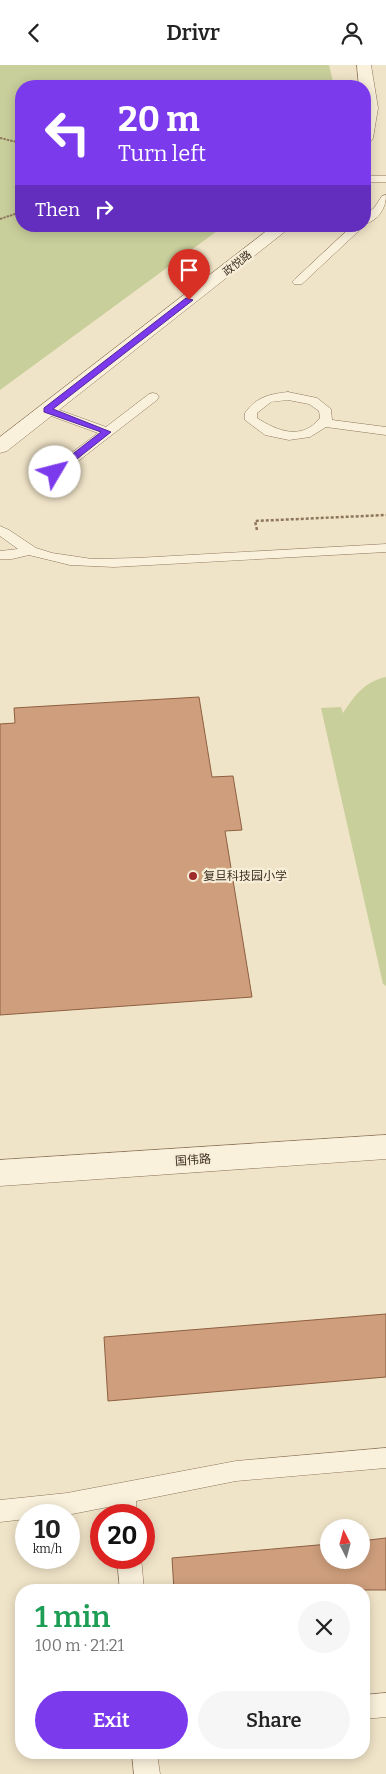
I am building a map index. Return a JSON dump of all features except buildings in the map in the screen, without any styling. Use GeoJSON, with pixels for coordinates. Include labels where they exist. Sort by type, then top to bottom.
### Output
{"type":"FeatureCollection","features":[{"type":"Feature","properties":{"kind":"street"},"geometry":{"type":"LineString","coordinates":[[364,65],[366,80]]}},
{"type":"Feature","properties":{"kind":"street","name":"政悦路"},"geometry":{"type":"LineString","coordinates":[[0,447],[276,232]]}},
{"type":"Feature","properties":{"kind":"street","name":"国伟路"},"geometry":{"type":"LineString","coordinates":[[0,1173],[386,1147]]}},
{"type":"Feature","properties":{"kind":"lane"},"geometry":{"type":"LineString","coordinates":[[371,179],[386,179]]}},
{"type":"Feature","properties":{"kind":"lane"},"geometry":{"type":"LineString","coordinates":[[371,215],[386,198]]}},
{"type":"Feature","properties":{"kind":"lane"},"geometry":{"type":"LineString","coordinates":[[298,282],[352,232]]}},
{"type":"Feature","properties":{"kind":"lane"},"geometry":{"type":"LineString","coordinates":[[55,472],[153,397]]}},
{"type":"Feature","properties":{"kind":"lane"},"geometry":{"type":"LineString","coordinates":[[326,423],[328,416],[326,411],[317,402],[302,397],[273,397],[257,403],[251,413],[252,420],[261,428],[279,434],[296,435],[311,432],[326,423],[386,431]]}},
{"type":"Feature","properties":{"kind":"lane"},"geometry":{"type":"LineString","coordinates":[[47,410],[107,432]]}},
{"type":"Feature","properties":{"kind":"lane"},"geometry":{"type":"LineString","coordinates":[[0,530],[11,536],[29,551]]}},
{"type":"Feature","properties":{"kind":"lane"},"geometry":{"type":"LineString","coordinates":[[0,555],[12,555],[29,551],[75,561],[110,563],[386,548]]}},
{"type":"Feature","properties":{"kind":"lane"},"geometry":{"type":"LineString","coordinates":[[125,1504],[236,1471],[386,1458]]}},
{"type":"Feature","properties":{"kind":"lane"},"geometry":{"type":"LineString","coordinates":[[0,1511],[67,1504],[90,1504]]}},
{"type":"Feature","properties":{"kind":"lane"},"geometry":{"type":"LineString","coordinates":[[130,1569],[131,1584]]}},
{"type":"Feature","properties":{"kind":"lane"},"geometry":{"type":"LineString","coordinates":[[370,1706],[386,1705]]}},
{"type":"Feature","properties":{"kind":"path"},"geometry":{"type":"LineString","coordinates":[[0,138],[15,142]]}},
{"type":"Feature","properties":{"kind":"path"},"geometry":{"type":"LineString","coordinates":[[0,219],[15,214]]}},
{"type":"Feature","properties":{"kind":"path"},"geometry":{"type":"LineString","coordinates":[[263,555],[255,521],[386,515]]}},
{"type":"Feature","properties":{"kind":"green space"},"geometry":{"type":"Polygon","coordinates":[[[0,65],[329,65],[333,80],[15,80],[15,232],[216,232],[0,390],[0,65]]]}},
{"type":"Feature","properties":{"kind":"green space"},"geometry":{"type":"Polygon","coordinates":[[[386,677],[386,986],[383,984],[321,708],[341,707],[343,713],[361,690],[372,682],[386,677]]]}},
{"type":"Feature","properties":{"kind":"place","name":"复旦科技园小学"},"geometry":{"type":"Point","coordinates":[193,876]}},
{"type":"Feature","properties":{"kind":"route"},"geometry":{"type":"LineString","coordinates":[[55,472],[107,432],[47,410],[189,300]]}}]}
